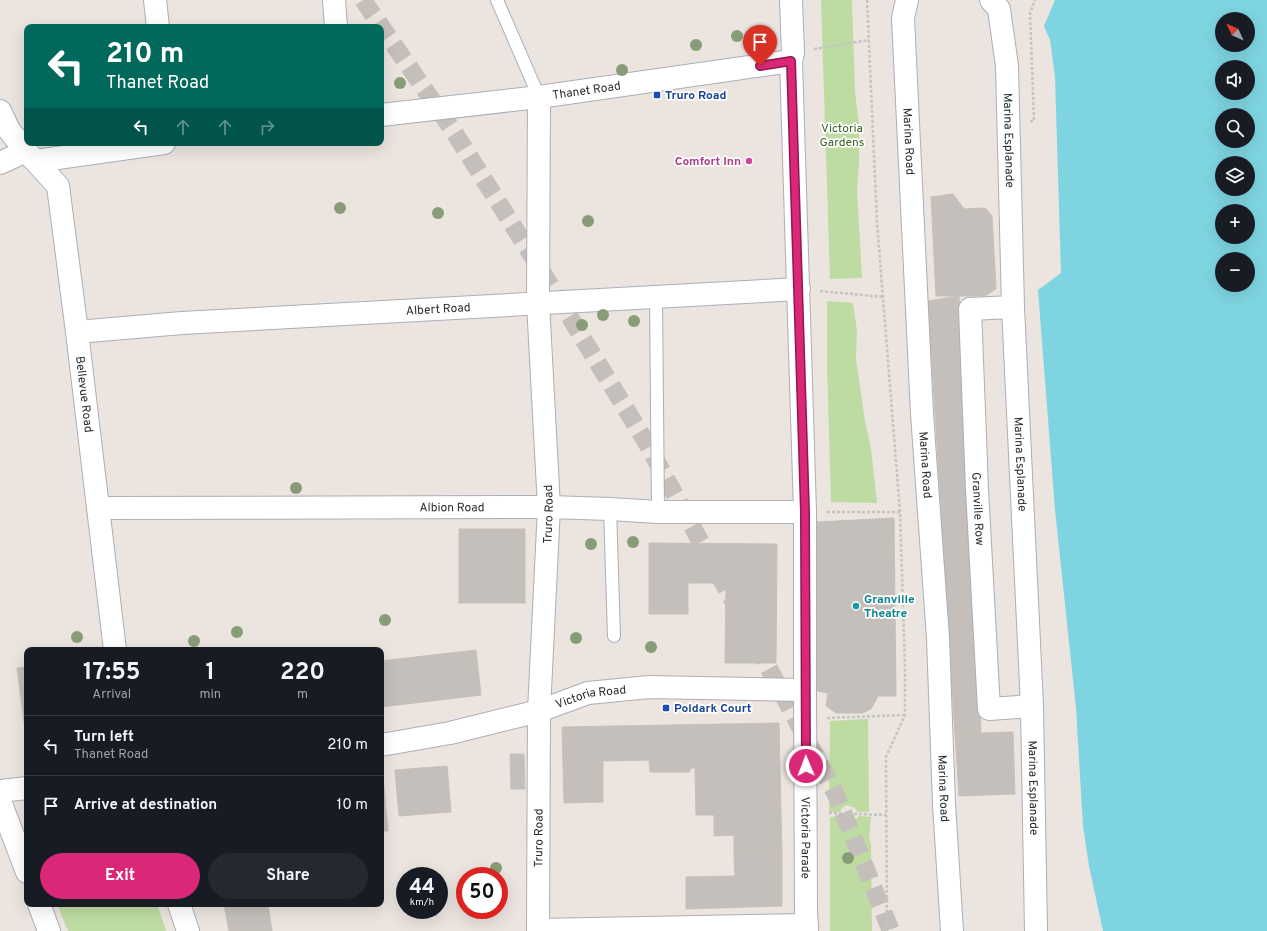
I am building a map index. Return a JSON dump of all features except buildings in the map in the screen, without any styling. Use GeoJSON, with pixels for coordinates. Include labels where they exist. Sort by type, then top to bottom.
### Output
{"type":"FeatureCollection","features":[{"type":"Feature","properties":{"kind":"street"},"geometry":{"type":"LineString","coordinates":[[155,0],[158,24]]}},
{"type":"Feature","properties":{"kind":"street"},"geometry":{"type":"LineString","coordinates":[[334,0],[336,24]]}},
{"type":"Feature","properties":{"kind":"street","name":"Victoria Parade"},"geometry":{"type":"LineString","coordinates":[[791,0],[805,512],[807,928]]}},
{"type":"Feature","properties":{"kind":"street","name":"Marina Road"},"geometry":{"type":"LineString","coordinates":[[907,0],[903,18],[912,224],[922,414],[938,638],[944,804],[952,931]]}},
{"type":"Feature","properties":{"kind":"street","name":"Marina Esplanade"},"geometry":{"type":"LineString","coordinates":[[991,0],[999,9],[1007,66],[1013,307],[1032,706],[1036,931]]}},
{"type":"Feature","properties":{"kind":"street","name":"Thanet Road"},"geometry":{"type":"LineString","coordinates":[[384,115],[540,97],[792,57]]}},
{"type":"Feature","properties":{"kind":"street","name":"Truro Road"},"geometry":{"type":"LineString","coordinates":[[538,931],[539,711],[549,507],[538,303],[540,97]]}},
{"type":"Feature","properties":{"kind":"street","name":"Bellevue Road"},"geometry":{"type":"LineString","coordinates":[[0,111],[9,130],[58,186],[115,647]]}},
{"type":"Feature","properties":{"kind":"street"},"geometry":{"type":"LineString","coordinates":[[0,163],[31,156],[133,146]]}},
{"type":"Feature","properties":{"kind":"street","name":"Albert Road"},"geometry":{"type":"LineString","coordinates":[[77,332],[182,323],[799,289]]}},
{"type":"Feature","properties":{"kind":"street","name":"Granville Row"},"geometry":{"type":"LineString","coordinates":[[1013,307],[970,309],[977,489],[989,709],[1032,706]]}},
{"type":"Feature","properties":{"kind":"street","name":"Albion Road"},"geometry":{"type":"LineString","coordinates":[[98,508],[549,507],[610,508],[658,512],[805,512]]}},
{"type":"Feature","properties":{"kind":"street","name":"Victoria Road"},"geometry":{"type":"LineString","coordinates":[[384,744],[450,733],[539,711],[588,693],[648,687],[805,690]]}},
{"type":"Feature","properties":{"kind":"street"},"geometry":{"type":"LineString","coordinates":[[0,791],[24,788]]}},
{"type":"Feature","properties":{"kind":"street"},"geometry":{"type":"LineString","coordinates":[[0,801],[24,864]]}},
{"type":"Feature","properties":{"kind":"street"},"geometry":{"type":"LineString","coordinates":[[40,907],[49,931]]}},
{"type":"Feature","properties":{"kind":"street"},"geometry":{"type":"LineString","coordinates":[[180,907],[188,931]]}},
{"type":"Feature","properties":{"kind":"street"},"geometry":{"type":"LineString","coordinates":[[538,931],[807,928]]}},
{"type":"Feature","properties":{"kind":"lane"},"geometry":{"type":"LineString","coordinates":[[497,0],[540,97]]}},
{"type":"Feature","properties":{"kind":"lane"},"geometry":{"type":"LineString","coordinates":[[656,297],[658,512]]}},
{"type":"Feature","properties":{"kind":"lane"},"geometry":{"type":"LineString","coordinates":[[610,508],[614,636]]}},
{"type":"Feature","properties":{"kind":"path"},"geometry":{"type":"LineString","coordinates":[[867,0],[878,222],[900,512],[905,668],[904,715],[886,757],[887,931]]}},
{"type":"Feature","properties":{"kind":"path"},"geometry":{"type":"LineString","coordinates":[[792,57],[869,40]]}},
{"type":"Feature","properties":{"kind":"path"},"geometry":{"type":"LineString","coordinates":[[799,289],[884,297]]}},
{"type":"Feature","properties":{"kind":"path"},"geometry":{"type":"LineString","coordinates":[[805,512],[900,512]]}},
{"type":"Feature","properties":{"kind":"path"},"geometry":{"type":"LineString","coordinates":[[805,718],[904,715]]}},
{"type":"Feature","properties":{"kind":"path"},"geometry":{"type":"LineString","coordinates":[[806,813],[886,814]]}},
{"type":"Feature","properties":{"kind":"green space","name":"Victoria Gardens"},"geometry":{"type":"Polygon","coordinates":[[[821,0],[852,0],[855,92],[859,124],[857,190],[862,278],[830,279],[821,0]]]}},
{"type":"Feature","properties":{"kind":"green space"},"geometry":{"type":"Polygon","coordinates":[[[827,301],[853,303],[857,331],[856,359],[865,421],[871,449],[877,503],[831,502],[827,364],[827,301]]]}},
{"type":"Feature","properties":{"kind":"green space"},"geometry":{"type":"Polygon","coordinates":[[[868,719],[869,812],[857,812],[855,808],[846,805],[840,812],[829,812],[830,721],[868,719]]]}},
{"type":"Feature","properties":{"kind":"green space"},"geometry":{"type":"Polygon","coordinates":[[[841,816],[847,822],[854,820],[859,816],[871,817],[869,838],[871,845],[872,931],[830,931],[830,817],[841,816]]]}},
{"type":"Feature","properties":{"kind":"green space"},"geometry":{"type":"Polygon","coordinates":[[[58,907],[158,907],[166,931],[68,931],[58,907]]]}},
{"type":"Feature","properties":{"kind":"water"},"geometry":{"type":"Polygon","coordinates":[[[1055,0],[1267,0],[1267,931],[1103,931],[1089,866],[1083,826],[1076,708],[1055,510],[1038,290],[1061,273],[1055,77],[1050,40],[1044,26],[1055,0]]]}},
{"type":"Feature","properties":{"kind":"tunnel"},"geometry":{"type":"LineString","coordinates":[[363,0],[380,24]]}},
{"type":"Feature","properties":{"kind":"tunnel"},"geometry":{"type":"LineString","coordinates":[[384,30],[454,132],[546,278],[646,442],[739,612],[836,795],[891,931]]}},
{"type":"Feature","properties":{"kind":"place","name":"Truro Road"},"geometry":{"type":"Point","coordinates":[657,95]}},
{"type":"Feature","properties":{"kind":"place","name":"Comfort Inn"},"geometry":{"type":"Point","coordinates":[749,161]}},
{"type":"Feature","properties":{"kind":"place","name":"Granville Theatre"},"geometry":{"type":"Point","coordinates":[856,606]}},
{"type":"Feature","properties":{"kind":"place","name":"Poldark Court"},"geometry":{"type":"Point","coordinates":[666,708]}},
{"type":"Feature","properties":{"kind":"route"},"geometry":{"type":"LineString","coordinates":[[760,66],[791,61],[805,512],[806,766]]}}]}
